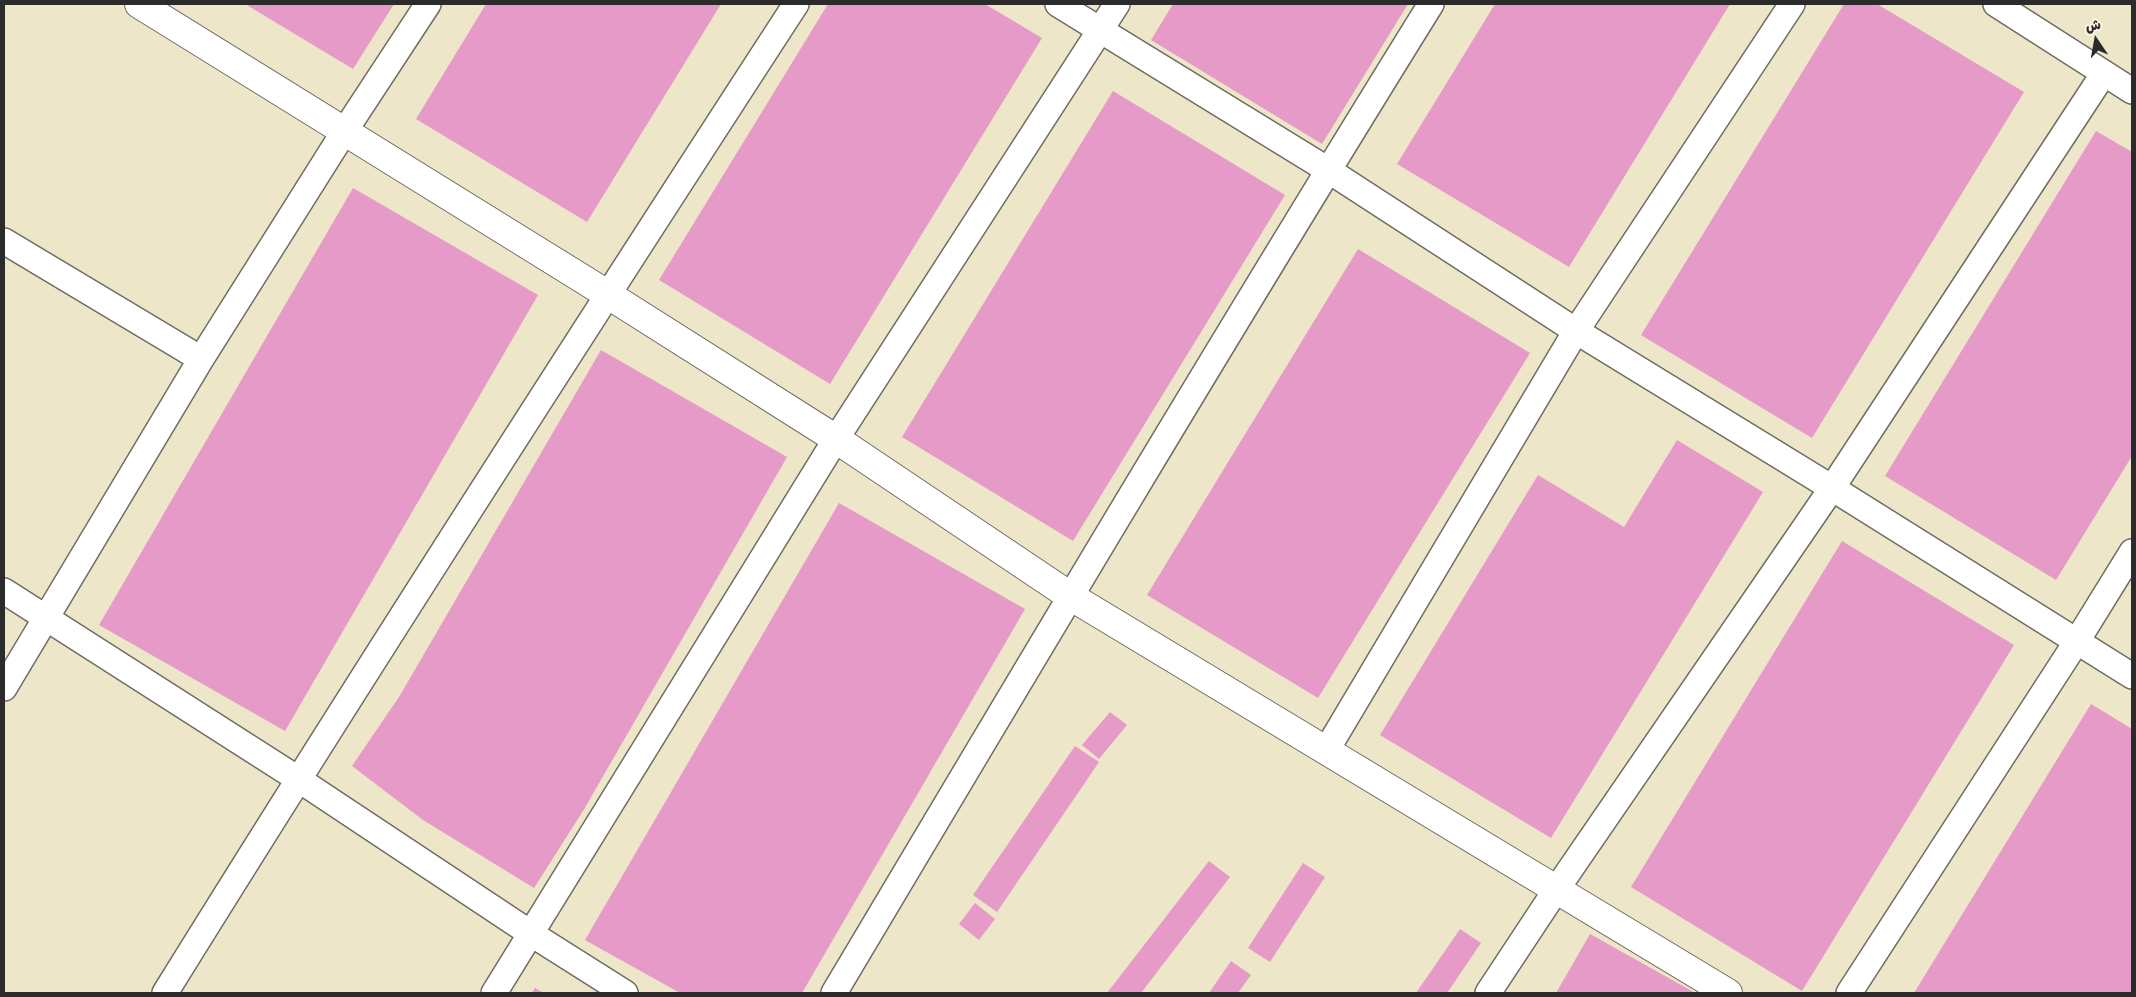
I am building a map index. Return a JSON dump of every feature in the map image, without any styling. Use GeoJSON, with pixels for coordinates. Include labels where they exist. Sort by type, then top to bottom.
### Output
{"type":"FeatureCollection","features":[{"type":"Feature","properties":{"kind":"street"},"geometry":{"type":"LineString","coordinates":[[139,4],[607,294],[836,439],[1070,596],[1728,993]]}},
{"type":"Feature","properties":{"kind":"street"},"geometry":{"type":"LineString","coordinates":[[4,688],[201,358],[344,132],[428,4]]}},
{"type":"Feature","properties":{"kind":"street"},"geometry":{"type":"LineString","coordinates":[[165,993],[298,779],[607,294],[796,4]]}},
{"type":"Feature","properties":{"kind":"street"},"geometry":{"type":"LineString","coordinates":[[1058,4],[1328,170],[1576,331],[1832,488],[2132,676]]}},
{"type":"Feature","properties":{"kind":"street"},"geometry":{"type":"LineString","coordinates":[[494,993],[836,439],[1117,4]]}},
{"type":"Feature","properties":{"kind":"street"},"geometry":{"type":"LineString","coordinates":[[834,993],[1070,596],[1430,4]]}},
{"type":"Feature","properties":{"kind":"street"},"geometry":{"type":"LineString","coordinates":[[1326,751],[1576,331],[1792,4]]}},
{"type":"Feature","properties":{"kind":"street"},"geometry":{"type":"LineString","coordinates":[[1996,4],[2132,91]]}},
{"type":"Feature","properties":{"kind":"street"},"geometry":{"type":"LineString","coordinates":[[1488,993],[1556,890],[1832,488],[2104,73]]}},
{"type":"Feature","properties":{"kind":"street"},"geometry":{"type":"LineString","coordinates":[[4,241],[201,358]]}},
{"type":"Feature","properties":{"kind":"street"},"geometry":{"type":"LineString","coordinates":[[1849,993],[2077,641],[2132,552]]}},
{"type":"Feature","properties":{"kind":"street"},"geometry":{"type":"LineString","coordinates":[[4,591],[298,779],[530,933],[625,993]]}},
{"type":"Feature","properties":{"kind":"building"},"geometry":{"type":"Polygon","coordinates":[[[245,4],[394,4],[353,69],[245,4]]]}},
{"type":"Feature","properties":{"kind":"building"},"geometry":{"type":"Polygon","coordinates":[[[486,4],[721,4],[587,222],[416,119],[486,4]]]}},
{"type":"Feature","properties":{"kind":"building"},"geometry":{"type":"Polygon","coordinates":[[[828,4],[985,4],[1042,38],[830,384],[659,280],[828,4]]]}},
{"type":"Feature","properties":{"kind":"building"},"geometry":{"type":"Polygon","coordinates":[[[1173,4],[1408,4],[1322,144],[1151,40],[1173,4]]]}},
{"type":"Feature","properties":{"kind":"building"},"geometry":{"type":"Polygon","coordinates":[[[1495,4],[1730,4],[1569,267],[1397,164],[1495,4]]]}},
{"type":"Feature","properties":{"kind":"building"},"geometry":{"type":"Polygon","coordinates":[[[1844,4],[1877,4],[2024,92],[1812,438],[1641,335],[1844,4]]]}},
{"type":"Feature","properties":{"kind":"building"},"geometry":{"type":"Polygon","coordinates":[[[1113,91],[1285,195],[1073,541],[902,437],[1113,91]]]}},
{"type":"Feature","properties":{"kind":"building"},"geometry":{"type":"Polygon","coordinates":[[[2096,131],[2132,152],[2132,456],[2056,580],[1885,476],[2096,131]]]}},
{"type":"Feature","properties":{"kind":"building"},"geometry":{"type":"Polygon","coordinates":[[[353,188],[538,295],[285,731],[99,625],[353,188]]]}},
{"type":"Feature","properties":{"kind":"building"},"geometry":{"type":"Polygon","coordinates":[[[1358,249],[1530,353],[1318,698],[1147,595],[1358,249]]]}},
{"type":"Feature","properties":{"kind":"building"},"geometry":{"type":"Polygon","coordinates":[[[601,350],[787,457],[583,811],[534,888],[423,820],[352,766],[399,697],[601,350]]]}},
{"type":"Feature","properties":{"kind":"building"},"geometry":{"type":"Polygon","coordinates":[[[1677,440],[1763,492],[1551,838],[1380,735],[1538,475],[1624,527],[1677,440]]]}},
{"type":"Feature","properties":{"kind":"building"},"geometry":{"type":"Polygon","coordinates":[[[839,503],[1025,609],[802,993],[680,993],[585,940],[839,503]]]}},
{"type":"Feature","properties":{"kind":"building"},"geometry":{"type":"Polygon","coordinates":[[[1842,541],[2014,645],[1802,991],[1631,887],[1842,541]]]}},
{"type":"Feature","properties":{"kind":"building"},"geometry":{"type":"Polygon","coordinates":[[[2091,704],[2132,729],[2132,993],[1914,993],[2091,704]]]}},
{"type":"Feature","properties":{"kind":"building"},"geometry":{"type":"Polygon","coordinates":[[[1110,712],[1127,725],[1099,759],[1082,745],[1110,712]]]}},
{"type":"Feature","properties":{"kind":"building"},"geometry":{"type":"Polygon","coordinates":[[[1075,746],[1099,762],[997,912],[973,895],[1075,746]]]}},
{"type":"Feature","properties":{"kind":"building"},"geometry":{"type":"Polygon","coordinates":[[[1209,861],[1230,877],[1141,993],[1107,993],[1209,861]]]}},
{"type":"Feature","properties":{"kind":"building"},"geometry":{"type":"Polygon","coordinates":[[[1303,863],[1325,877],[1270,962],[1248,948],[1303,863]]]}},
{"type":"Feature","properties":{"kind":"building"},"geometry":{"type":"Polygon","coordinates":[[[975,903],[995,919],[979,940],[959,924],[975,903]]]}},
{"type":"Feature","properties":{"kind":"building"},"geometry":{"type":"Polygon","coordinates":[[[1460,929],[1481,943],[1447,993],[1416,993],[1460,929]]]}},
{"type":"Feature","properties":{"kind":"building"},"geometry":{"type":"Polygon","coordinates":[[[1590,934],[1683,986],[1695,993],[1556,993],[1590,934]]]}},
{"type":"Feature","properties":{"kind":"building"},"geometry":{"type":"Polygon","coordinates":[[[1231,961],[1251,975],[1238,993],[1209,993],[1231,961]]]}},
{"type":"Feature","properties":{"kind":"building"},"geometry":{"type":"Polygon","coordinates":[[[535,988],[544,993],[532,993],[535,988]]]}}]}
